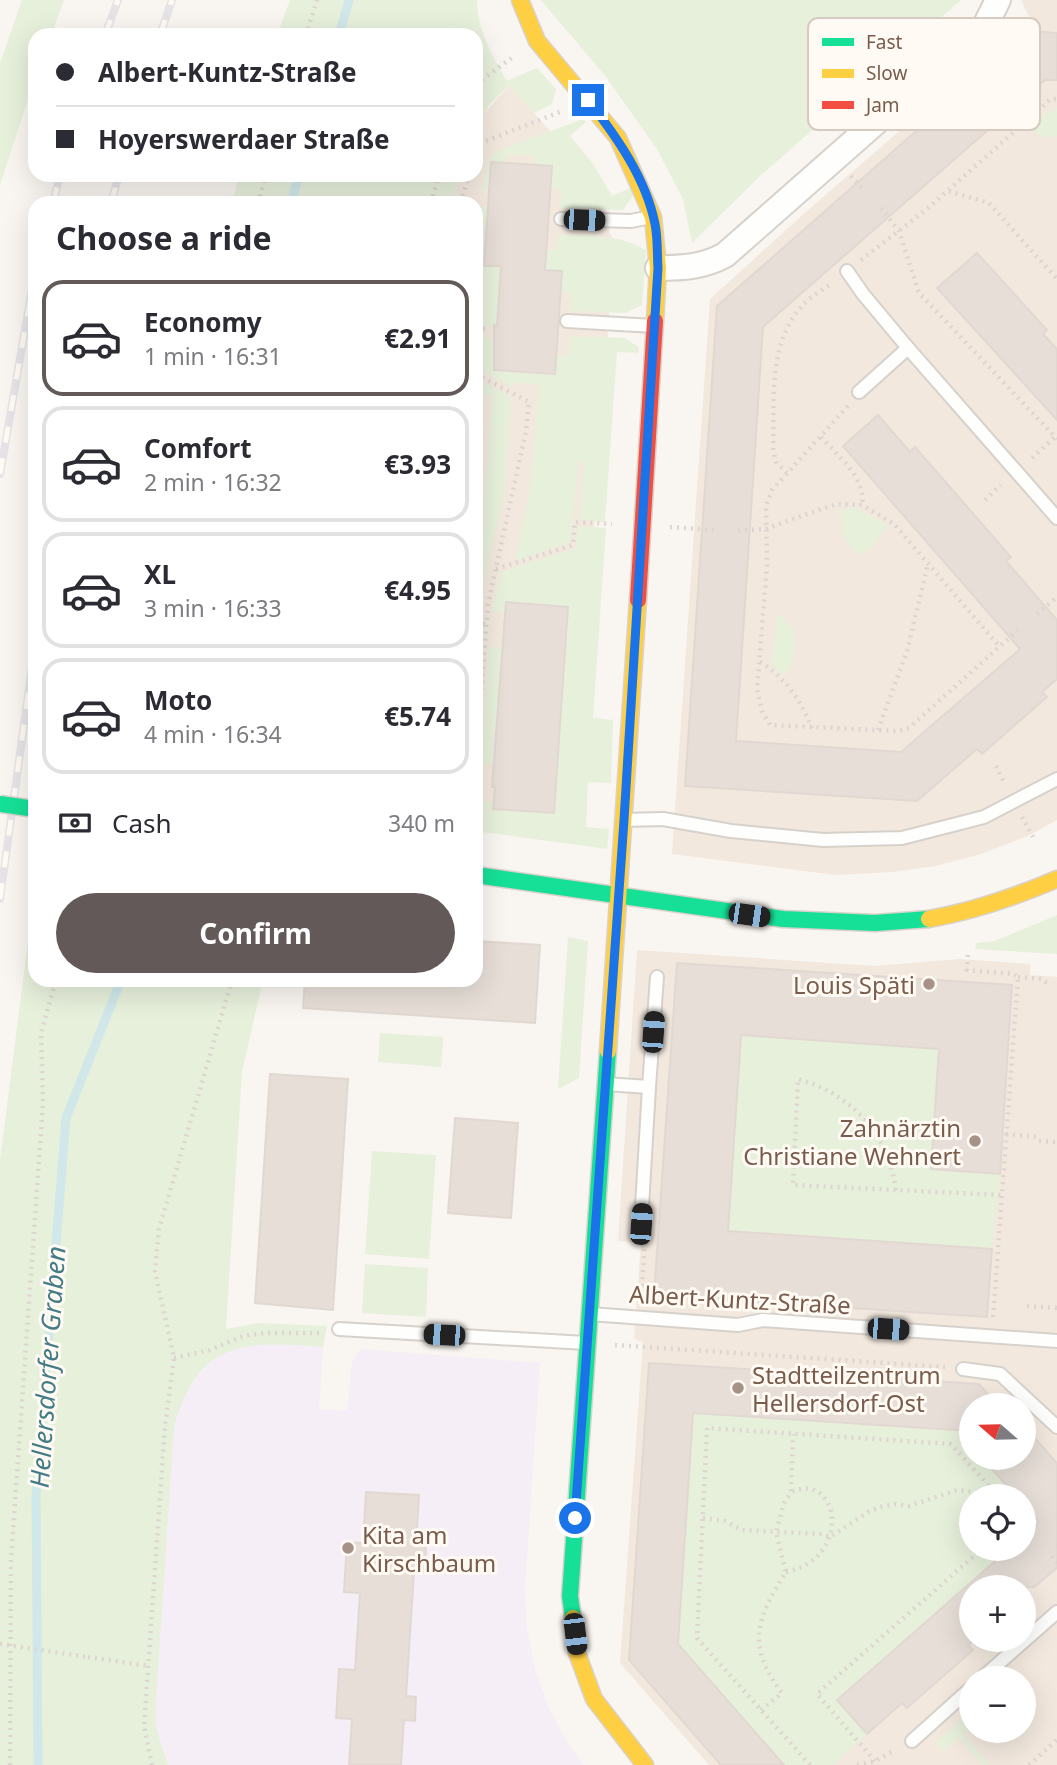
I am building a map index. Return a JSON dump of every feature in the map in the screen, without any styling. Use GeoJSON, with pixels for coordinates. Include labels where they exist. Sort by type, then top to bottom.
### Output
{"type":"FeatureCollection","features":[{"type":"Feature","properties":{"kind":"street"},"geometry":{"type":"LineString","coordinates":[[520,0],[537,41],[618,138],[653,217],[658,268],[640,525],[624,820],[570,1596],[577,1653],[594,1699],[645,1765]]}},
{"type":"Feature","properties":{"kind":"street"},"geometry":{"type":"LineString","coordinates":[[989,18],[998,0]]}},
{"type":"Feature","properties":{"kind":"street"},"geometry":{"type":"LineString","coordinates":[[658,268],[693,267],[710,263],[725,255],[867,130]]}},
{"type":"Feature","properties":{"kind":"street"},"geometry":{"type":"LineString","coordinates":[[0,804],[28,808]]}},
{"type":"Feature","properties":{"kind":"street"},"geometry":{"type":"LineString","coordinates":[[483,876],[772,918],[835,924],[929,921],[980,910],[1057,879]]}},
{"type":"Feature","properties":{"kind":"lane"},"geometry":{"type":"LineString","coordinates":[[561,219],[631,221],[653,217]]}},
{"type":"Feature","properties":{"kind":"lane"},"geometry":{"type":"LineString","coordinates":[[847,271],[908,348],[1057,518]]}},
{"type":"Feature","properties":{"kind":"lane"},"geometry":{"type":"LineString","coordinates":[[567,321],[654,326]]}},
{"type":"Feature","properties":{"kind":"lane"},"geometry":{"type":"LineString","coordinates":[[859,392],[908,348]]}},
{"type":"Feature","properties":{"kind":"lane"},"geometry":{"type":"LineString","coordinates":[[624,820],[663,819],[731,831],[823,840],[902,838],[984,817],[1057,779]]}},
{"type":"Feature","properties":{"kind":"lane"},"geometry":{"type":"LineString","coordinates":[[641,1224],[657,977]]}},
{"type":"Feature","properties":{"kind":"lane"},"geometry":{"type":"LineString","coordinates":[[605,1084],[649,1087]]}},
{"type":"Feature","properties":{"kind":"lane","name":"Albert-Kuntz-Straße"},"geometry":{"type":"LineString","coordinates":[[589,1314],[738,1325],[763,1320],[1057,1341]]}},
{"type":"Feature","properties":{"kind":"lane"},"geometry":{"type":"LineString","coordinates":[[339,1329],[587,1343]]}},
{"type":"Feature","properties":{"kind":"lane"},"geometry":{"type":"LineString","coordinates":[[963,1369],[1000,1374],[1057,1427]]}},
{"type":"Feature","properties":{"kind":"lane"},"geometry":{"type":"LineString","coordinates":[[996,1666],[1057,1612]]}},
{"type":"Feature","properties":{"kind":"lane"},"geometry":{"type":"LineString","coordinates":[[912,1741],[959,1699]]}},
{"type":"Feature","properties":{"kind":"path"},"geometry":{"type":"LineString","coordinates":[[308,28],[317,0]]}},
{"type":"Feature","properties":{"kind":"path"},"geometry":{"type":"LineString","coordinates":[[483,80],[537,41]]}},
{"type":"Feature","properties":{"kind":"path"},"geometry":{"type":"LineString","coordinates":[[1040,109],[1051,99],[1057,99]]}},
{"type":"Feature","properties":{"kind":"path"},"geometry":{"type":"LineString","coordinates":[[483,142],[588,100]]}},
{"type":"Feature","properties":{"kind":"path"},"geometry":{"type":"LineString","coordinates":[[787,473],[776,462],[773,450],[776,359],[782,336],[802,306],[949,191],[1017,130]]}},
{"type":"Feature","properties":{"kind":"path"},"geometry":{"type":"LineString","coordinates":[[949,191],[989,203],[1057,279]]}},
{"type":"Feature","properties":{"kind":"path"},"geometry":{"type":"LineString","coordinates":[[881,208],[899,231],[919,293],[1057,439]]}},
{"type":"Feature","properties":{"kind":"path"},"geometry":{"type":"LineString","coordinates":[[483,378],[529,402],[526,431],[496,569],[483,655]]}},
{"type":"Feature","properties":{"kind":"path"},"geometry":{"type":"LineString","coordinates":[[859,392],[772,490],[765,506],[767,566],[757,689],[762,711],[770,725],[878,730],[909,728],[1018,630]]}},
{"type":"Feature","properties":{"kind":"path"},"geometry":{"type":"LineString","coordinates":[[821,437],[859,481],[864,494],[862,505]]}},
{"type":"Feature","properties":{"kind":"path"},"geometry":{"type":"LineString","coordinates":[[985,499],[994,491]]}},
{"type":"Feature","properties":{"kind":"path"},"geometry":{"type":"LineString","coordinates":[[738,531],[765,529],[836,503],[862,505],[894,524],[999,646]]}},
{"type":"Feature","properties":{"kind":"path"},"geometry":{"type":"LineString","coordinates":[[496,569],[573,544],[575,522],[714,530]]}},
{"type":"Feature","properties":{"kind":"path"},"geometry":{"type":"LineString","coordinates":[[878,730],[907,651],[928,564]]}},
{"type":"Feature","properties":{"kind":"path"},"geometry":{"type":"LineString","coordinates":[[1037,614],[1057,597]]}},
{"type":"Feature","properties":{"kind":"path"},"geometry":{"type":"LineString","coordinates":[[759,662],[776,672],[805,710],[812,728]]}},
{"type":"Feature","properties":{"kind":"path"},"geometry":{"type":"LineString","coordinates":[[968,956],[967,970],[1014,974],[1018,977],[1041,979],[1050,985]]}},
{"type":"Feature","properties":{"kind":"path"},"geometry":{"type":"LineString","coordinates":[[992,1337],[1018,977]]}},
{"type":"Feature","properties":{"kind":"path"},"geometry":{"type":"LineString","coordinates":[[10,1765],[11,1560],[43,1103],[41,1033],[54,987]]}},
{"type":"Feature","properties":{"kind":"path"},"geometry":{"type":"LineString","coordinates":[[152,1765],[144,1726],[165,1426],[174,1358],[155,1272],[159,1229],[230,987]]}},
{"type":"Feature","properties":{"kind":"path"},"geometry":{"type":"LineString","coordinates":[[896,1190],[887,1152],[872,1127],[837,1095],[798,1079],[793,1185],[896,1190],[1002,1195]]}},
{"type":"Feature","properties":{"kind":"path"},"geometry":{"type":"LineString","coordinates":[[1006,1134],[1057,1142]]}},
{"type":"Feature","properties":{"kind":"path"},"geometry":{"type":"LineString","coordinates":[[640,1318],[646,1232],[641,1224]]}},
{"type":"Feature","properties":{"kind":"path"},"geometry":{"type":"LineString","coordinates":[[1027,1306],[1057,1308]]}},
{"type":"Feature","properties":{"kind":"path"},"geometry":{"type":"LineString","coordinates":[[174,1358],[210,1350],[243,1336],[264,1333],[320,1333],[339,1329]]}},
{"type":"Feature","properties":{"kind":"path"},"geometry":{"type":"LineString","coordinates":[[587,1343],[963,1369]]}},
{"type":"Feature","properties":{"kind":"path"},"geometry":{"type":"LineString","coordinates":[[810,1765],[698,1638],[707,1428],[951,1444],[987,1484]]}},
{"type":"Feature","properties":{"kind":"path"},"geometry":{"type":"LineString","coordinates":[[761,1710],[782,1693],[763,1664],[758,1634],[761,1614],[786,1572],[776,1532],[784,1503],[791,1492],[793,1434]]}},
{"type":"Feature","properties":{"kind":"path"},"geometry":{"type":"LineString","coordinates":[[786,1572],[802,1569],[818,1558],[830,1537],[832,1524],[831,1508],[825,1497],[817,1491],[807,1489],[791,1492]]}},
{"type":"Feature","properties":{"kind":"path"},"geometry":{"type":"LineString","coordinates":[[830,1537],[868,1512],[881,1507],[895,1504],[909,1506],[959,1490]]}},
{"type":"Feature","properties":{"kind":"path"},"geometry":{"type":"LineString","coordinates":[[703,1518],[725,1521],[742,1530],[822,1534],[830,1537]]}},
{"type":"Feature","properties":{"kind":"path"},"geometry":{"type":"LineString","coordinates":[[1052,1556],[1057,1563]]}},
{"type":"Feature","properties":{"kind":"path"},"geometry":{"type":"LineString","coordinates":[[875,1761],[817,1693],[968,1561]]}},
{"type":"Feature","properties":{"kind":"path"},"geometry":{"type":"LineString","coordinates":[[0,1644],[149,1666]]}},
{"type":"Feature","properties":{"kind":"path"},"geometry":{"type":"LineString","coordinates":[[1028,1765],[1057,1740]]}},
{"type":"Feature","properties":{"kind":"path"},"geometry":{"type":"LineString","coordinates":[[857,1765],[875,1761],[912,1741]]}},
{"type":"Feature","properties":{"kind":"shaded area"},"geometry":{"type":"Polygon","coordinates":[[[1021,0],[1057,0],[1057,820],[1028,836],[981,854],[935,866],[893,872],[835,875],[672,854],[710,299],[900,130],[1040,130],[1040,18],[1030,18],[1021,0]]]}},
{"type":"Feature","properties":{"kind":"shaded area"},"geometry":{"type":"Polygon","coordinates":[[[509,85],[573,157],[597,197],[614,243],[572,844],[483,832],[483,196],[454,196],[458,182],[483,182],[483,115],[509,85]]]}},
{"type":"Feature","properties":{"kind":"shaded area"},"geometry":{"type":"Polygon","coordinates":[[[637,950],[874,966],[960,959],[1030,964],[1030,975],[1057,977],[1057,1765],[709,1765],[620,1663],[643,1342],[634,1339],[641,1243],[618,1241],[637,950]]]}},
{"type":"Feature","properties":{"kind":"shaded area","name":"Kita am Kirschbaum"},"geometry":{"type":"Polygon","coordinates":[[[267,1343],[323,1347],[319,1409],[347,1411],[352,1361],[361,1349],[540,1363],[525,1589],[527,1629],[535,1669],[548,1706],[567,1742],[584,1765],[168,1765],[156,1727],[156,1702],[174,1428],[181,1403],[195,1378],[209,1363],[228,1350],[267,1343]]]}},
{"type":"Feature","properties":{"kind":"green space"},"geometry":{"type":"Polygon","coordinates":[[[22,0],[64,0],[54,28],[28,28],[28,99],[0,185],[0,63],[22,0]]]}},
{"type":"Feature","properties":{"kind":"green space"},"geometry":{"type":"Polygon","coordinates":[[[290,0],[477,0],[482,28],[280,28],[290,0]]]}},
{"type":"Feature","properties":{"kind":"green space"},"geometry":{"type":"Polygon","coordinates":[[[541,0],[961,0],[940,18],[808,18],[808,130],[813,130],[760,176],[692,243],[683,199],[657,149],[606,77],[541,0]]]}},
{"type":"Feature","properties":{"kind":"green space"},"geometry":{"type":"Polygon","coordinates":[[[483,32],[507,81],[537,68],[556,89],[552,104],[534,113],[509,85],[490,104],[483,116],[483,32]]]}},
{"type":"Feature","properties":{"kind":"green space"},"geometry":{"type":"Polygon","coordinates":[[[1057,107],[1057,136],[1043,138],[1033,130],[1040,130],[1040,117],[1057,107]]]}},
{"type":"Feature","properties":{"kind":"green space"},"geometry":{"type":"Polygon","coordinates":[[[583,119],[586,122],[570,136],[592,162],[612,196],[630,188],[634,194],[623,210],[560,208],[562,189],[551,188],[552,166],[535,165],[535,158],[530,155],[506,155],[503,166],[486,191],[481,190],[490,158],[495,152],[583,119]]]}},
{"type":"Feature","properties":{"kind":"green space"},"geometry":{"type":"Polygon","coordinates":[[[237,182],[458,182],[454,196],[234,196],[237,182]]]}},
{"type":"Feature","properties":{"kind":"green space"},"geometry":{"type":"Polygon","coordinates":[[[483,207],[488,207],[484,266],[501,267],[497,326],[483,325],[483,207]]]}},
{"type":"Feature","properties":{"kind":"green space"},"geometry":{"type":"Polygon","coordinates":[[[558,234],[614,238],[646,250],[642,305],[625,313],[570,311],[571,293],[560,292],[562,271],[546,270],[547,249],[557,250],[558,234]]]}},
{"type":"Feature","properties":{"kind":"green space"},"geometry":{"type":"Polygon","coordinates":[[[483,336],[493,342],[495,370],[555,374],[556,355],[569,356],[570,336],[624,338],[639,347],[638,353],[617,352],[605,522],[579,520],[584,463],[578,461],[571,542],[515,561],[530,489],[539,385],[514,382],[513,388],[483,371],[483,336]]]}},
{"type":"Feature","properties":{"kind":"green space"},"geometry":{"type":"Polygon","coordinates":[[[483,382],[511,397],[506,482],[483,589],[483,497],[492,394],[483,393],[483,382]]]}},
{"type":"Feature","properties":{"kind":"green space"},"geometry":{"type":"Polygon","coordinates":[[[854,507],[888,525],[871,548],[858,556],[843,537],[841,510],[854,507]]]}},
{"type":"Feature","properties":{"kind":"green space"},"geometry":{"type":"Polygon","coordinates":[[[578,526],[606,528],[593,718],[613,720],[611,783],[588,782],[586,827],[609,829],[607,849],[483,832],[483,801],[493,802],[493,809],[554,813],[568,607],[507,603],[506,612],[492,611],[501,572],[576,548],[578,526]]]}},
{"type":"Feature","properties":{"kind":"green space"},"geometry":{"type":"Polygon","coordinates":[[[777,614],[791,626],[796,642],[793,659],[784,676],[771,664],[777,614]]]}},
{"type":"Feature","properties":{"kind":"green space"},"geometry":{"type":"Polygon","coordinates":[[[489,647],[503,648],[495,765],[483,764],[489,647]]]}},
{"type":"Feature","properties":{"kind":"green space"},"geometry":{"type":"Polygon","coordinates":[[[1057,915],[1057,954],[975,949],[976,943],[995,941],[1057,915]]]}},
{"type":"Feature","properties":{"kind":"green space"},"geometry":{"type":"Polygon","coordinates":[[[568,937],[588,941],[579,1078],[558,1089],[568,937]]]}},
{"type":"Feature","properties":{"kind":"green space"},"geometry":{"type":"Polygon","coordinates":[[[28,942],[28,987],[261,987],[242,1072],[226,1329],[259,1323],[327,1326],[323,1347],[270,1345],[228,1352],[211,1362],[196,1377],[184,1399],[174,1428],[156,1702],[156,1727],[168,1765],[0,1765],[0,1160],[28,942]]]}},
{"type":"Feature","properties":{"kind":"green space"},"geometry":{"type":"Polygon","coordinates":[[[380,1033],[443,1037],[441,1067],[378,1062],[380,1033]]]}},
{"type":"Feature","properties":{"kind":"green space"},"geometry":{"type":"Polygon","coordinates":[[[741,1035],[939,1049],[931,1169],[1000,1174],[992,1249],[728,1231],[741,1035]]]}},
{"type":"Feature","properties":{"kind":"green space"},"geometry":{"type":"Polygon","coordinates":[[[372,1151],[436,1155],[429,1259],[365,1254],[372,1151]]]}},
{"type":"Feature","properties":{"kind":"green space"},"geometry":{"type":"Polygon","coordinates":[[[365,1264],[428,1268],[426,1317],[362,1313],[365,1264]]]}},
{"type":"Feature","properties":{"kind":"green space"},"geometry":{"type":"Polygon","coordinates":[[[693,1413],[957,1430],[959,1470],[993,1470],[1005,1484],[959,1484],[959,1561],[995,1561],[979,1575],[959,1575],[959,1593],[837,1700],[867,1734],[833,1765],[784,1765],[678,1644],[693,1413]]]}},
{"type":"Feature","properties":{"kind":"green space"},"geometry":{"type":"Polygon","coordinates":[[[959,1722],[959,1738],[943,1751],[935,1743],[959,1722]]]}},
{"type":"Feature","properties":{"kind":"green space"},"geometry":{"type":"Polygon","coordinates":[[[963,1743],[971,1743],[990,1765],[983,1765],[963,1743]]]}},
{"type":"Feature","properties":{"kind":"building"},"geometry":{"type":"Polygon","coordinates":[[[1040,32],[1057,33],[1057,80],[1045,80],[1040,84],[1040,32]]]}},
{"type":"Feature","properties":{"kind":"building"},"geometry":{"type":"Polygon","coordinates":[[[917,130],[988,130],[763,327],[736,741],[901,752],[1020,649],[843,446],[878,415],[910,452],[915,447],[1011,557],[1006,561],[1057,620],[1057,679],[1042,692],[1047,697],[982,754],[977,749],[917,801],[685,786],[717,306],[917,130]]]}},
{"type":"Feature","properties":{"kind":"building"},"geometry":{"type":"Polygon","coordinates":[[[491,162],[552,166],[545,270],[562,271],[555,374],[494,370],[494,325],[497,326],[501,266],[484,266],[491,162]]]}},
{"type":"Feature","properties":{"kind":"building"},"geometry":{"type":"Polygon","coordinates":[[[977,253],[1047,330],[1043,334],[1057,349],[1057,420],[937,288],[977,253]]]}},
{"type":"Feature","properties":{"kind":"building"},"geometry":{"type":"Polygon","coordinates":[[[506,602],[568,607],[554,813],[493,809],[495,787],[492,787],[506,602]]]}},
{"type":"Feature","properties":{"kind":"building"},"geometry":{"type":"Polygon","coordinates":[[[483,941],[540,945],[535,1023],[303,1008],[304,987],[483,987],[483,941]]]}},
{"type":"Feature","properties":{"kind":"building"},"geometry":{"type":"Polygon","coordinates":[[[677,963],[1012,985],[1000,1174],[931,1169],[939,1049],[741,1035],[728,1231],[992,1249],[987,1317],[654,1295],[677,963]]]}},
{"type":"Feature","properties":{"kind":"building"},"geometry":{"type":"Polygon","coordinates":[[[270,1074],[348,1079],[333,1310],[255,1303],[270,1074]]]}},
{"type":"Feature","properties":{"kind":"building"},"geometry":{"type":"Polygon","coordinates":[[[455,1118],[518,1123],[511,1218],[448,1213],[455,1118]]]}},
{"type":"Feature","properties":{"kind":"building"},"geometry":{"type":"Polygon","coordinates":[[[649,1363],[979,1384],[987,1393],[959,1393],[959,1430],[693,1413],[678,1644],[784,1765],[721,1765],[629,1660],[649,1363]]]}},
{"type":"Feature","properties":{"kind":"building"},"geometry":{"type":"Polygon","coordinates":[[[1036,1439],[1057,1463],[1057,1568],[1036,1585],[1036,1575],[979,1575],[995,1561],[1036,1561],[1036,1525],[1039,1522],[1036,1519],[1036,1484],[1005,1484],[993,1470],[1036,1470],[1036,1439]]]}},
{"type":"Feature","properties":{"kind":"building"},"geometry":{"type":"Polygon","coordinates":[[[366,1492],[419,1495],[416,1546],[426,1546],[425,1572],[414,1571],[406,1696],[416,1697],[415,1721],[404,1720],[401,1765],[349,1765],[352,1719],[336,1718],[339,1669],[355,1670],[360,1593],[344,1592],[347,1542],[363,1543],[366,1492]]]}},
{"type":"Feature","properties":{"kind":"building"},"geometry":{"type":"Polygon","coordinates":[[[959,1593],[959,1652],[971,1652],[907,1708],[902,1703],[867,1734],[837,1700],[959,1593]]]}},
{"type":"Feature","properties":{"kind":"waterway","name":"Hellersdorfer Graben"},"geometry":{"type":"LineString","coordinates":[[341,28],[349,0]]}},
{"type":"Feature","properties":{"kind":"waterway","name":"Hellersdorfer Graben"},"geometry":{"type":"LineString","coordinates":[[293,196],[297,182]]}},
{"type":"Feature","properties":{"kind":"waterway","name":"Hellersdorfer Graben"},"geometry":{"type":"LineString","coordinates":[[38,1765],[36,1496],[66,1118],[118,987]]}},
{"type":"Feature","properties":{"kind":"railway"},"geometry":{"type":"LineString","coordinates":[[108,28],[118,0]]}},
{"type":"Feature","properties":{"kind":"railway"},"geometry":{"type":"LineString","coordinates":[[162,28],[172,0]]}},
{"type":"Feature","properties":{"kind":"railway"},"geometry":{"type":"LineString","coordinates":[[55,196],[58,182]]}},
{"type":"Feature","properties":{"kind":"railway"},"geometry":{"type":"LineString","coordinates":[[113,196],[117,182]]}},
{"type":"Feature","properties":{"kind":"railway"},"geometry":{"type":"LineString","coordinates":[[0,474],[28,312]]}},
{"type":"Feature","properties":{"kind":"railway"},"geometry":{"type":"LineString","coordinates":[[0,899],[28,696]]}},
{"type":"Feature","properties":{"kind":"traffic: fast"},"geometry":{"type":"LineString","coordinates":[[0,804],[28,808]]}},
{"type":"Feature","properties":{"kind":"traffic: fast"},"geometry":{"type":"LineString","coordinates":[[483,876],[783,919],[875,923],[929,919]]}},
{"type":"Feature","properties":{"kind":"traffic: fast"},"geometry":{"type":"LineString","coordinates":[[573,1618],[570,1596],[608,1051]]}},
{"type":"Feature","properties":{"kind":"traffic: slow"},"geometry":{"type":"LineString","coordinates":[[520,0],[537,41],[618,138],[653,217],[658,268],[655,321]]}},
{"type":"Feature","properties":{"kind":"traffic: slow"},"geometry":{"type":"LineString","coordinates":[[608,1051],[638,600]]}},
{"type":"Feature","properties":{"kind":"traffic: slow"},"geometry":{"type":"LineString","coordinates":[[929,919],[994,903],[1057,879]]}},
{"type":"Feature","properties":{"kind":"traffic: slow"},"geometry":{"type":"LineString","coordinates":[[573,1618],[577,1653],[594,1699],[645,1765]]}},
{"type":"Feature","properties":{"kind":"traffic: jam"},"geometry":{"type":"LineString","coordinates":[[638,600],[655,321]]}},
{"type":"Feature","properties":{"kind":"place","name":"Louis Späti"},"geometry":{"type":"Point","coordinates":[929,984]}},
{"type":"Feature","properties":{"kind":"place","name":"Zahnärztin Christiane Wehnert"},"geometry":{"type":"Point","coordinates":[975,1141]}},
{"type":"Feature","properties":{"kind":"place","name":"Stadtteilzentrum Hellersdorf-Ost"},"geometry":{"type":"Point","coordinates":[738,1388]}},
{"type":"Feature","properties":{"kind":"place","name":"Kita am Kirschbaum"},"geometry":{"type":"Point","coordinates":[348,1548]}},
{"type":"Feature","properties":{"kind":"route"},"geometry":{"type":"LineString","coordinates":[[575,1518],[624,820],[640,525],[658,268],[656,227],[640,182],[618,138],[588,100]]}}]}
